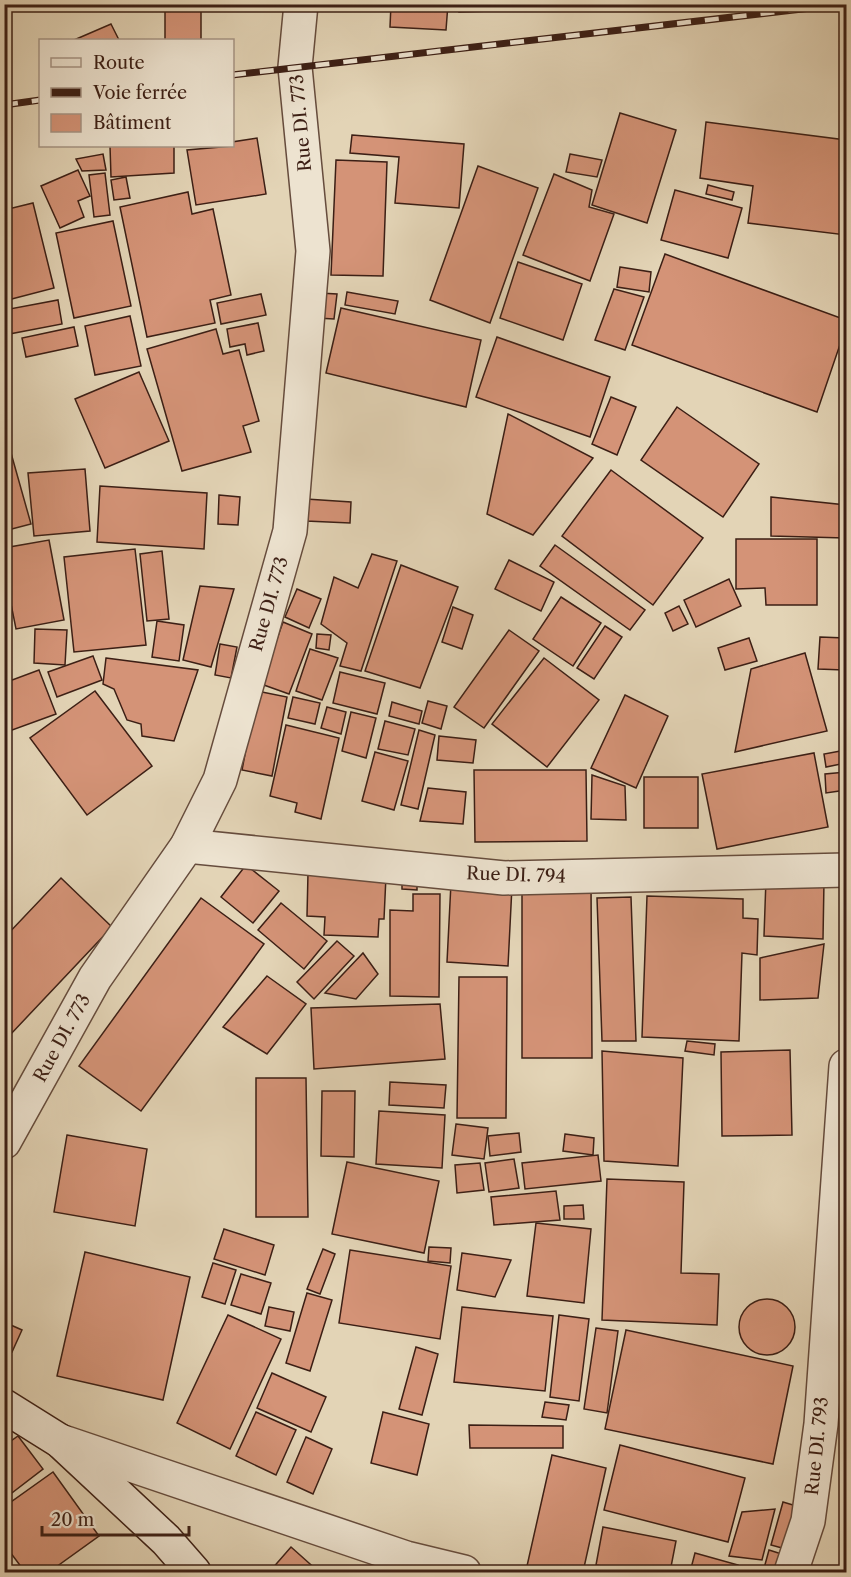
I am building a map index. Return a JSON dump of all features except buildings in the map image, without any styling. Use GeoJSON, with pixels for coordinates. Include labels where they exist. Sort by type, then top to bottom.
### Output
{"type":"FeatureCollection","features":[{"type":"Feature","properties":{"kind":"street","name":"Rue DI. 773"},"geometry":{"type":"LineString","coordinates":[[4,1142],[95,978],[187,846],[220,780],[290,531],[313,251],[295,67],[301,4]]}},
{"type":"Feature","properties":{"kind":"street","name":"Rue DI. 794"},"geometry":{"type":"LineString","coordinates":[[187,846],[504,878],[846,870]]}},
{"type":"Feature","properties":{"kind":"street","name":"Rue DI. 793"},"geometry":{"type":"LineString","coordinates":[[791,1572],[808,1521],[820,1424],[846,1066]]}},
{"type":"Feature","properties":{"kind":"street"},"geometry":{"type":"LineString","coordinates":[[4,1406],[60,1441],[166,1540],[194,1572]]}},
{"type":"Feature","properties":{"kind":"street"},"geometry":{"type":"LineString","coordinates":[[60,1441],[406,1558],[464,1572]]}},
{"type":"Feature","properties":{"kind":"railway"},"geometry":{"type":"LineString","coordinates":[[234,75],[845,4]]}},
{"type":"Feature","properties":{"kind":"railway"},"geometry":{"type":"LineString","coordinates":[[4,105],[39,100]]}}]}
